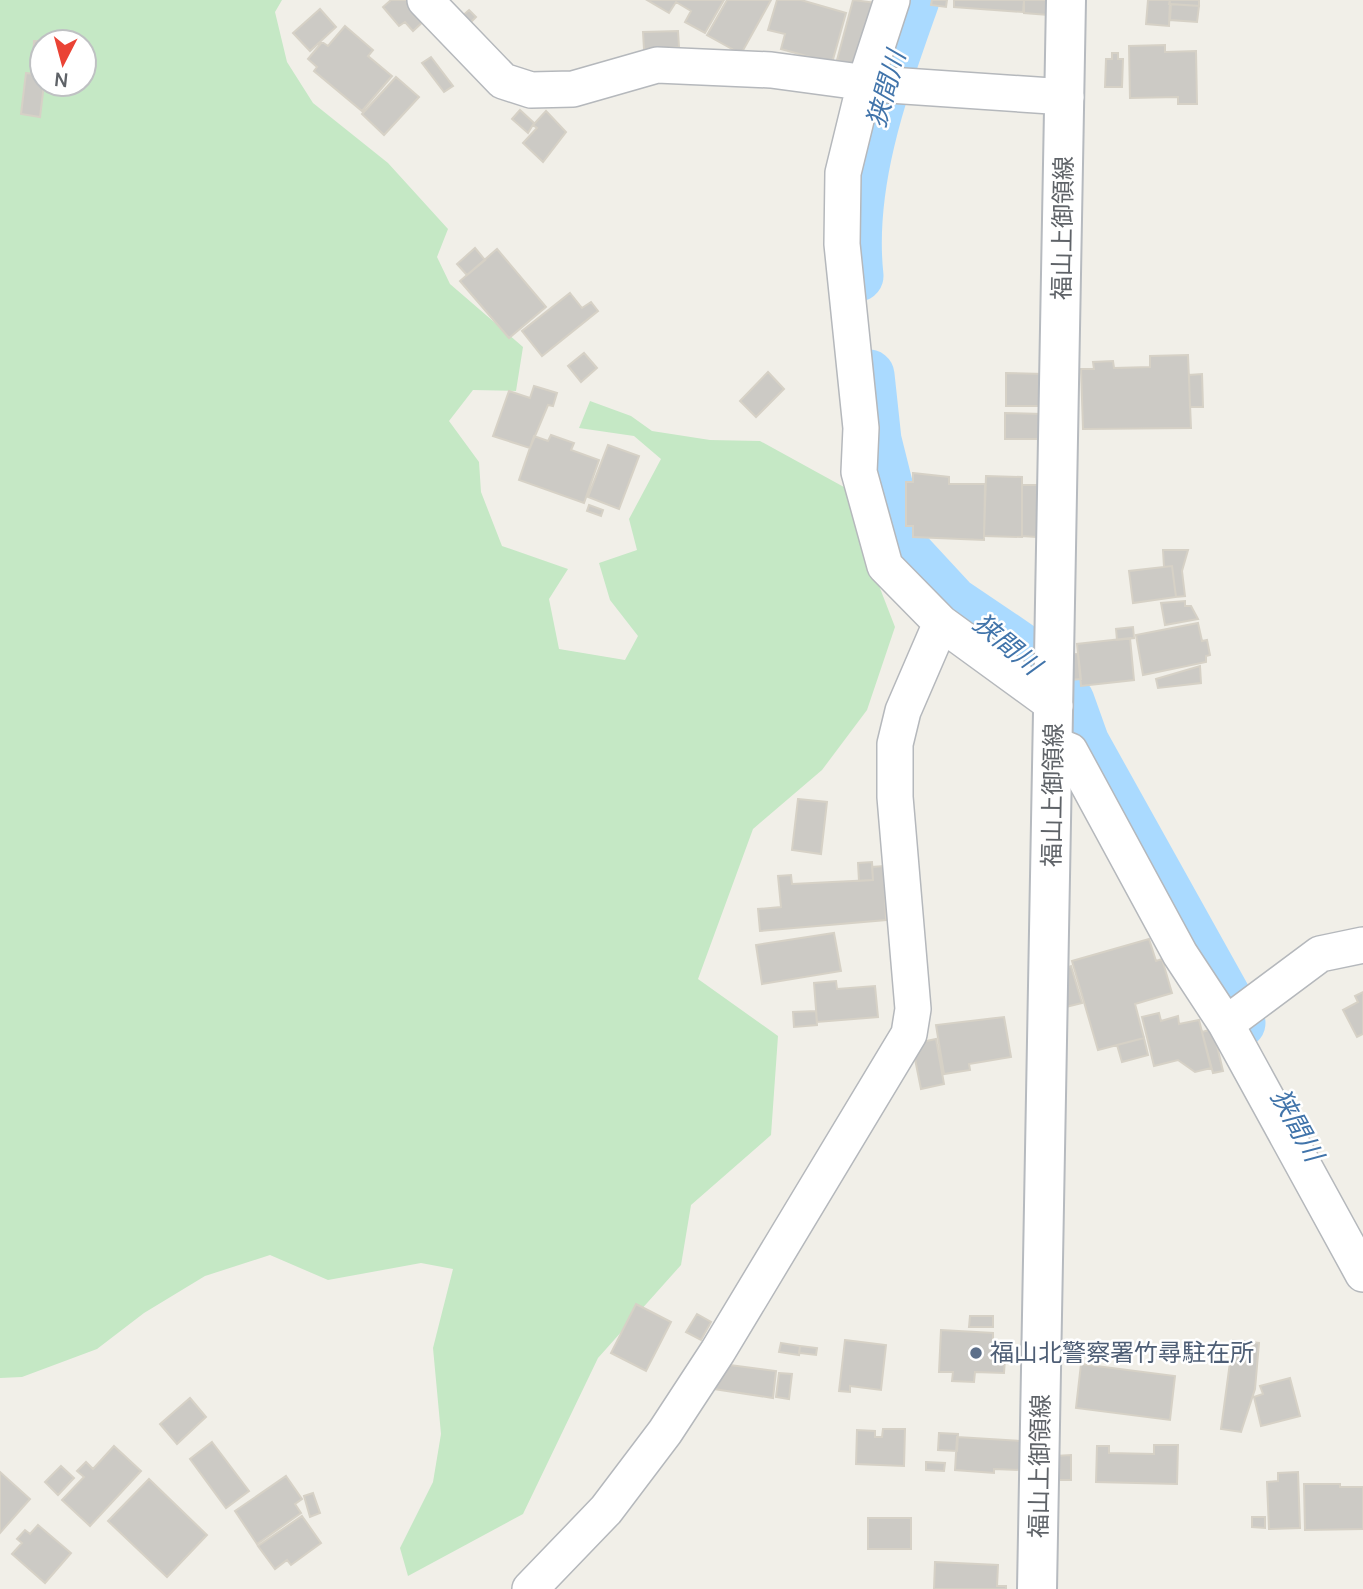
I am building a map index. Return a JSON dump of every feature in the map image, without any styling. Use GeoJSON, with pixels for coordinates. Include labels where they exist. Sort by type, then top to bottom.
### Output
{"type":"FeatureCollection","features":[{"type":"Feature","properties":{"kind":"main road","name":"福山上御領線"},"geometry":{"type":"LineString","coordinates":[[1038,1589],[1055,745],[1066,0]]}},
{"type":"Feature","properties":{"kind":"street"},"geometry":{"type":"LineString","coordinates":[[425,0],[503,81],[531,90],[573,89],[657,65],[771,70],[879,83],[1066,97]]}},
{"type":"Feature","properties":{"kind":"street"},"geometry":{"type":"LineString","coordinates":[[892,0],[879,83],[843,173],[842,244],[861,428],[859,472],[885,566],[941,623],[1055,691]]}},
{"type":"Feature","properties":{"kind":"street"},"geometry":{"type":"LineString","coordinates":[[530,1589],[606,1510],[665,1432],[718,1351],[909,1034],[913,1009],[895,797],[895,744],[903,711],[941,623]]}},
{"type":"Feature","properties":{"kind":"street"},"geometry":{"type":"LineString","coordinates":[[1055,745],[1070,751],[1181,954],[1239,1015],[1363,1274]]}},
{"type":"Feature","properties":{"kind":"street"},"geometry":{"type":"LineString","coordinates":[[1239,1015],[1320,954],[1363,945]]}},
{"type":"Feature","properties":{"kind":"green space"},"geometry":{"type":"Polygon","coordinates":[[[0,0],[282,0],[275,12],[287,62],[313,103],[388,163],[448,229],[437,257],[450,284],[523,347],[516,391],[473,390],[449,421],[479,462],[481,492],[502,546],[568,569],[549,599],[559,649],[625,660],[638,636],[610,600],[599,563],[637,550],[629,519],[661,459],[634,436],[579,428],[590,401],[631,416],[652,431],[710,440],[760,441],[853,492],[871,565],[895,627],[867,710],[822,770],[753,829],[698,979],[778,1036],[771,1135],[691,1205],[681,1265],[598,1358],[523,1514],[408,1576],[400,1548],[433,1482],[441,1434],[433,1348],[453,1269],[421,1263],[328,1280],[270,1255],[205,1276],[144,1313],[97,1349],[22,1377],[0,1378],[0,0]]]}},
{"type":"Feature","properties":{"kind":"building"},"geometry":{"type":"Polygon","coordinates":[[[391,0],[408,0],[426,19],[413,31],[405,22],[399,26],[383,7],[391,0]]]}},
{"type":"Feature","properties":{"kind":"building"},"geometry":{"type":"Polygon","coordinates":[[[647,0],[724,0],[705,33],[685,22],[691,11],[676,2],[669,13],[647,0]]]}},
{"type":"Feature","properties":{"kind":"building"},"geometry":{"type":"Polygon","coordinates":[[[727,0],[771,0],[741,54],[707,35],[727,0]]]}},
{"type":"Feature","properties":{"kind":"building"},"geometry":{"type":"Polygon","coordinates":[[[777,0],[801,0],[846,13],[832,63],[781,49],[785,34],[768,30],[777,0]]]}},
{"type":"Feature","properties":{"kind":"building"},"geometry":{"type":"Polygon","coordinates":[[[853,0],[877,3],[860,67],[837,60],[853,0]]]}},
{"type":"Feature","properties":{"kind":"building"},"geometry":{"type":"Polygon","coordinates":[[[932,0],[947,0],[946,7],[931,5],[932,0]]]}},
{"type":"Feature","properties":{"kind":"building"},"geometry":{"type":"Polygon","coordinates":[[[954,0],[1024,0],[1023,12],[954,7],[954,0]]]}},
{"type":"Feature","properties":{"kind":"building"},"geometry":{"type":"Polygon","coordinates":[[[1024,0],[1049,0],[1048,15],[1024,13],[1024,0]]]}},
{"type":"Feature","properties":{"kind":"building"},"geometry":{"type":"Polygon","coordinates":[[[1148,0],[1170,0],[1169,26],[1146,24],[1148,0]]]}},
{"type":"Feature","properties":{"kind":"building"},"geometry":{"type":"Polygon","coordinates":[[[1170,0],[1199,0],[1199,6],[1169,4],[1170,0]]]}},
{"type":"Feature","properties":{"kind":"building"},"geometry":{"type":"Polygon","coordinates":[[[1171,4],[1199,6],[1197,22],[1170,20],[1171,4]]]}},
{"type":"Feature","properties":{"kind":"building"},"geometry":{"type":"Polygon","coordinates":[[[320,9],[336,27],[310,51],[293,33],[320,9]]]}},
{"type":"Feature","properties":{"kind":"building"},"geometry":{"type":"Polygon","coordinates":[[[469,10],[476,17],[468,25],[461,17],[469,10]]]}},
{"type":"Feature","properties":{"kind":"building"},"geometry":{"type":"Polygon","coordinates":[[[345,26],[373,50],[368,56],[392,76],[362,111],[314,71],[317,67],[308,59],[322,42],[328,46],[345,26]]]}},
{"type":"Feature","properties":{"kind":"building"},"geometry":{"type":"Polygon","coordinates":[[[678,31],[679,47],[644,49],[643,32],[678,31]]]}},
{"type":"Feature","properties":{"kind":"building"},"geometry":{"type":"Polygon","coordinates":[[[1165,45],[1165,52],[1196,51],[1197,104],[1178,104],[1178,97],[1130,98],[1129,46],[1165,45]]]}},
{"type":"Feature","properties":{"kind":"building"},"geometry":{"type":"Polygon","coordinates":[[[1112,53],[1118,53],[1118,59],[1123,59],[1122,87],[1105,87],[1106,59],[1112,59],[1112,53]]]}},
{"type":"Feature","properties":{"kind":"building"},"geometry":{"type":"Polygon","coordinates":[[[431,57],[453,86],[444,92],[422,63],[431,57]]]}},
{"type":"Feature","properties":{"kind":"building"},"geometry":{"type":"Polygon","coordinates":[[[28,73],[28,98],[42,98],[40,117],[21,114],[28,73]]]}},
{"type":"Feature","properties":{"kind":"building"},"geometry":{"type":"Polygon","coordinates":[[[396,77],[419,97],[384,135],[362,114],[396,77]]]}},
{"type":"Feature","properties":{"kind":"building"},"geometry":{"type":"Polygon","coordinates":[[[520,110],[534,123],[528,133],[512,119],[520,110]]]}},
{"type":"Feature","properties":{"kind":"building"},"geometry":{"type":"Polygon","coordinates":[[[546,111],[566,132],[543,162],[523,143],[537,128],[533,125],[546,111]]]}},
{"type":"Feature","properties":{"kind":"building"},"geometry":{"type":"Polygon","coordinates":[[[475,248],[485,260],[467,275],[457,264],[475,248]]]}},
{"type":"Feature","properties":{"kind":"building"},"geometry":{"type":"Polygon","coordinates":[[[497,249],[546,307],[509,338],[460,281],[497,249]]]}},
{"type":"Feature","properties":{"kind":"building"},"geometry":{"type":"Polygon","coordinates":[[[570,293],[582,308],[591,302],[598,311],[542,356],[522,331],[570,293]]]}},
{"type":"Feature","properties":{"kind":"building"},"geometry":{"type":"Polygon","coordinates":[[[584,353],[597,368],[581,382],[568,366],[584,353]]]}},
{"type":"Feature","properties":{"kind":"building"},"geometry":{"type":"Polygon","coordinates":[[[1188,355],[1191,428],[1083,429],[1081,369],[1094,369],[1093,362],[1113,361],[1114,368],[1150,367],[1150,356],[1188,355]]]}},
{"type":"Feature","properties":{"kind":"building"},"geometry":{"type":"Polygon","coordinates":[[[768,372],[784,389],[756,417],[740,401],[768,372]]]}},
{"type":"Feature","properties":{"kind":"building"},"geometry":{"type":"Polygon","coordinates":[[[1006,373],[1043,374],[1042,406],[1006,406],[1006,373]]]}},
{"type":"Feature","properties":{"kind":"building"},"geometry":{"type":"Polygon","coordinates":[[[1202,374],[1203,407],[1190,407],[1189,375],[1202,374]]]}},
{"type":"Feature","properties":{"kind":"building"},"geometry":{"type":"Polygon","coordinates":[[[534,386],[557,393],[553,406],[548,405],[530,448],[493,436],[509,391],[530,398],[534,386]]]}},
{"type":"Feature","properties":{"kind":"building"},"geometry":{"type":"Polygon","coordinates":[[[1005,413],[1042,414],[1041,439],[1005,439],[1005,413]]]}},
{"type":"Feature","properties":{"kind":"building"},"geometry":{"type":"Polygon","coordinates":[[[551,435],[574,443],[571,450],[599,460],[584,503],[519,480],[534,436],[548,441],[551,435]]]}},
{"type":"Feature","properties":{"kind":"building"},"geometry":{"type":"Polygon","coordinates":[[[608,445],[639,456],[619,509],[588,497],[608,445]]]}},
{"type":"Feature","properties":{"kind":"building"},"geometry":{"type":"Polygon","coordinates":[[[913,473],[949,477],[949,484],[985,484],[984,540],[913,537],[913,526],[906,526],[906,482],[913,482],[913,473]]]}},
{"type":"Feature","properties":{"kind":"building"},"geometry":{"type":"Polygon","coordinates":[[[986,476],[1022,477],[1022,537],[984,536],[986,476]]]}},
{"type":"Feature","properties":{"kind":"building"},"geometry":{"type":"Polygon","coordinates":[[[1022,485],[1038,485],[1036,537],[1022,536],[1022,485]]]}},
{"type":"Feature","properties":{"kind":"building"},"geometry":{"type":"Polygon","coordinates":[[[589,505],[603,510],[601,516],[587,511],[589,505]]]}},
{"type":"Feature","properties":{"kind":"building"},"geometry":{"type":"Polygon","coordinates":[[[1163,550],[1188,550],[1182,571],[1185,596],[1176,597],[1172,566],[1164,567],[1163,550]]]}},
{"type":"Feature","properties":{"kind":"building"},"geometry":{"type":"Polygon","coordinates":[[[1172,566],[1176,597],[1133,603],[1129,571],[1172,566]]]}},
{"type":"Feature","properties":{"kind":"building"},"geometry":{"type":"Polygon","coordinates":[[[1185,601],[1185,606],[1191,606],[1198,619],[1165,625],[1161,603],[1185,601]]]}},
{"type":"Feature","properties":{"kind":"building"},"geometry":{"type":"Polygon","coordinates":[[[1198,623],[1202,641],[1207,640],[1210,655],[1206,656],[1206,662],[1143,675],[1136,635],[1198,623]]]}},
{"type":"Feature","properties":{"kind":"building"},"geometry":{"type":"Polygon","coordinates":[[[1133,627],[1134,638],[1117,640],[1116,629],[1133,627]]]}},
{"type":"Feature","properties":{"kind":"building"},"geometry":{"type":"Polygon","coordinates":[[[1130,638],[1134,680],[1081,686],[1077,644],[1130,638]]]}},
{"type":"Feature","properties":{"kind":"building"},"geometry":{"type":"Polygon","coordinates":[[[1078,653],[1081,679],[1070,680],[1071,654],[1078,653]]]}},
{"type":"Feature","properties":{"kind":"building"},"geometry":{"type":"Polygon","coordinates":[[[1200,666],[1201,683],[1158,688],[1156,679],[1200,666]]]}},
{"type":"Feature","properties":{"kind":"building"},"geometry":{"type":"Polygon","coordinates":[[[798,799],[827,802],[821,854],[792,850],[798,799]]]}},
{"type":"Feature","properties":{"kind":"building"},"geometry":{"type":"Polygon","coordinates":[[[872,862],[873,880],[859,881],[858,863],[872,862]]]}},
{"type":"Feature","properties":{"kind":"building"},"geometry":{"type":"Polygon","coordinates":[[[884,866],[886,920],[760,931],[758,909],[781,907],[778,876],[791,875],[792,884],[873,880],[872,867],[884,866]]]}},
{"type":"Feature","properties":{"kind":"building"},"geometry":{"type":"Polygon","coordinates":[[[834,933],[841,971],[762,984],[756,945],[834,933]]]}},
{"type":"Feature","properties":{"kind":"building"},"geometry":{"type":"Polygon","coordinates":[[[1149,939],[1156,961],[1162,959],[1172,993],[1135,1004],[1144,1038],[1098,1050],[1072,961],[1149,939]]]}},
{"type":"Feature","properties":{"kind":"building"},"geometry":{"type":"Polygon","coordinates":[[[1071,966],[1082,1003],[1066,1007],[1064,969],[1071,966]]]}},
{"type":"Feature","properties":{"kind":"building"},"geometry":{"type":"Polygon","coordinates":[[[836,981],[837,989],[875,986],[878,1017],[817,1022],[814,983],[836,981]]]}},
{"type":"Feature","properties":{"kind":"building"},"geometry":{"type":"Polygon","coordinates":[[[1363,992],[1363,1034],[1357,1037],[1343,1010],[1358,1002],[1355,996],[1363,992]]]}},
{"type":"Feature","properties":{"kind":"building"},"geometry":{"type":"Polygon","coordinates":[[[816,1011],[817,1025],[794,1027],[793,1012],[816,1011]]]}},
{"type":"Feature","properties":{"kind":"building"},"geometry":{"type":"Polygon","coordinates":[[[1159,1013],[1161,1021],[1178,1016],[1179,1024],[1199,1020],[1211,1068],[1195,1072],[1178,1060],[1154,1066],[1142,1017],[1159,1013]]]}},
{"type":"Feature","properties":{"kind":"building"},"geometry":{"type":"Polygon","coordinates":[[[1004,1017],[1011,1057],[969,1064],[970,1070],[944,1074],[936,1025],[1004,1017]]]}},
{"type":"Feature","properties":{"kind":"building"},"geometry":{"type":"Polygon","coordinates":[[[1213,1029],[1223,1071],[1213,1073],[1202,1032],[1213,1029]]]}},
{"type":"Feature","properties":{"kind":"building"},"geometry":{"type":"Polygon","coordinates":[[[1144,1038],[1148,1055],[1122,1062],[1117,1045],[1144,1038]]]}},
{"type":"Feature","properties":{"kind":"building"},"geometry":{"type":"Polygon","coordinates":[[[936,1039],[944,1084],[921,1089],[912,1044],[936,1039]]]}},
{"type":"Feature","properties":{"kind":"building"},"geometry":{"type":"Polygon","coordinates":[[[636,1304],[671,1322],[646,1371],[611,1353],[636,1304]]]}},
{"type":"Feature","properties":{"kind":"building"},"geometry":{"type":"Polygon","coordinates":[[[697,1314],[711,1322],[701,1340],[686,1332],[697,1314]]]}},
{"type":"Feature","properties":{"kind":"building"},"geometry":{"type":"Polygon","coordinates":[[[970,1316],[993,1316],[993,1327],[969,1327],[970,1316]]]}},
{"type":"Feature","properties":{"kind":"building","name":"福山北警察署竹尋駐在所"},"geometry":{"type":"Polygon","coordinates":[[[941,1330],[993,1333],[993,1341],[1009,1343],[1013,1347],[1012,1359],[1005,1359],[1004,1373],[975,1372],[974,1382],[952,1381],[953,1372],[939,1372],[941,1330]]]}},
{"type":"Feature","properties":{"kind":"building"},"geometry":{"type":"Polygon","coordinates":[[[845,1340],[886,1345],[881,1390],[850,1386],[850,1392],[839,1391],[845,1340]]]}},
{"type":"Feature","properties":{"kind":"building"},"geometry":{"type":"Polygon","coordinates":[[[1233,1340],[1259,1343],[1255,1389],[1241,1432],[1221,1429],[1233,1340]]]}},
{"type":"Feature","properties":{"kind":"building"},"geometry":{"type":"Polygon","coordinates":[[[781,1343],[800,1346],[799,1355],[779,1352],[781,1343]]]}},
{"type":"Feature","properties":{"kind":"building"},"geometry":{"type":"Polygon","coordinates":[[[800,1346],[817,1348],[816,1355],[799,1353],[800,1346]]]}},
{"type":"Feature","properties":{"kind":"building"},"geometry":{"type":"Polygon","coordinates":[[[722,1364],[776,1371],[773,1398],[707,1388],[722,1364]]]}},
{"type":"Feature","properties":{"kind":"building"},"geometry":{"type":"Polygon","coordinates":[[[1081,1364],[1175,1376],[1170,1420],[1076,1408],[1081,1364]]]}},
{"type":"Feature","properties":{"kind":"building"},"geometry":{"type":"Polygon","coordinates":[[[779,1373],[792,1374],[789,1399],[776,1397],[779,1373]]]}},
{"type":"Feature","properties":{"kind":"building"},"geometry":{"type":"Polygon","coordinates":[[[1290,1378],[1300,1416],[1261,1426],[1254,1397],[1263,1394],[1260,1386],[1290,1378]]]}},
{"type":"Feature","properties":{"kind":"building"},"geometry":{"type":"Polygon","coordinates":[[[190,1398],[206,1417],[177,1444],[160,1424],[190,1398]]]}},
{"type":"Feature","properties":{"kind":"building"},"geometry":{"type":"Polygon","coordinates":[[[883,1429],[905,1429],[904,1466],[856,1464],[857,1430],[875,1431],[875,1437],[882,1437],[883,1429]]]}},
{"type":"Feature","properties":{"kind":"building"},"geometry":{"type":"Polygon","coordinates":[[[939,1433],[958,1434],[957,1451],[938,1450],[939,1433]]]}},
{"type":"Feature","properties":{"kind":"building"},"geometry":{"type":"Polygon","coordinates":[[[957,1437],[1021,1441],[1020,1470],[994,1469],[994,1473],[955,1470],[957,1437]]]}},
{"type":"Feature","properties":{"kind":"building"},"geometry":{"type":"Polygon","coordinates":[[[212,1442],[249,1491],[226,1508],[190,1459],[212,1442]]]}},
{"type":"Feature","properties":{"kind":"building"},"geometry":{"type":"Polygon","coordinates":[[[1154,1445],[1178,1445],[1177,1484],[1096,1482],[1097,1446],[1109,1446],[1109,1453],[1154,1454],[1154,1445]]]}},
{"type":"Feature","properties":{"kind":"building"},"geometry":{"type":"Polygon","coordinates":[[[114,1446],[141,1471],[90,1526],[62,1500],[84,1477],[77,1471],[86,1462],[93,1469],[114,1446]]]}},
{"type":"Feature","properties":{"kind":"building"},"geometry":{"type":"Polygon","coordinates":[[[1071,1455],[1071,1480],[1056,1480],[1055,1456],[1071,1455]]]}},
{"type":"Feature","properties":{"kind":"building"},"geometry":{"type":"Polygon","coordinates":[[[926,1462],[945,1463],[944,1471],[926,1470],[926,1462]]]}},
{"type":"Feature","properties":{"kind":"building"},"geometry":{"type":"Polygon","coordinates":[[[61,1466],[74,1478],[58,1495],[45,1482],[61,1466]]]}},
{"type":"Feature","properties":{"kind":"building"},"geometry":{"type":"Polygon","coordinates":[[[0,1472],[30,1499],[0,1533],[0,1472]]]}},
{"type":"Feature","properties":{"kind":"building"},"geometry":{"type":"Polygon","coordinates":[[[1298,1472],[1300,1528],[1269,1529],[1267,1482],[1278,1481],[1278,1473],[1298,1472]]]}},
{"type":"Feature","properties":{"kind":"building"},"geometry":{"type":"Polygon","coordinates":[[[286,1476],[302,1499],[295,1504],[301,1513],[257,1544],[235,1511],[286,1476]]]}},
{"type":"Feature","properties":{"kind":"building"},"geometry":{"type":"Polygon","coordinates":[[[149,1479],[207,1535],[167,1577],[108,1521],[149,1479]]]}},
{"type":"Feature","properties":{"kind":"building"},"geometry":{"type":"Polygon","coordinates":[[[1304,1484],[1363,1487],[1363,1529],[1305,1530],[1304,1484]]]}},
{"type":"Feature","properties":{"kind":"building"},"geometry":{"type":"Polygon","coordinates":[[[313,1493],[320,1513],[310,1517],[304,1496],[313,1493]]]}},
{"type":"Feature","properties":{"kind":"building"},"geometry":{"type":"Polygon","coordinates":[[[302,1516],[321,1543],[291,1565],[287,1560],[275,1569],[258,1546],[302,1516]]]}},
{"type":"Feature","properties":{"kind":"building"},"geometry":{"type":"Polygon","coordinates":[[[1252,1517],[1265,1517],[1265,1528],[1252,1527],[1252,1517]]]}},
{"type":"Feature","properties":{"kind":"building"},"geometry":{"type":"Polygon","coordinates":[[[868,1518],[911,1518],[911,1549],[868,1549],[868,1518]]]}},
{"type":"Feature","properties":{"kind":"building"},"geometry":{"type":"Polygon","coordinates":[[[38,1525],[71,1553],[45,1583],[12,1554],[22,1543],[17,1539],[25,1530],[30,1534],[38,1525]]]}},
{"type":"Feature","properties":{"kind":"building"},"geometry":{"type":"Polygon","coordinates":[[[935,1562],[998,1565],[997,1586],[1006,1586],[1006,1589],[934,1589],[935,1562]]]}},
{"type":"Feature","properties":{"kind":"waterway","name":"狭間川"},"geometry":{"type":"LineString","coordinates":[[858,276],[856,241],[863,171],[880,101],[914,0]]}},
{"type":"Feature","properties":{"kind":"waterway","name":"狭間川"},"geometry":{"type":"LineString","coordinates":[[869,375],[876,440],[903,548],[953,602],[1018,646],[1069,701],[1084,743],[1240,1023]]}},
{"type":"Feature","properties":{"kind":"place","name":"福山北警察署竹尋駐在所"},"geometry":{"type":"Point","coordinates":[976,1353]}}]}
